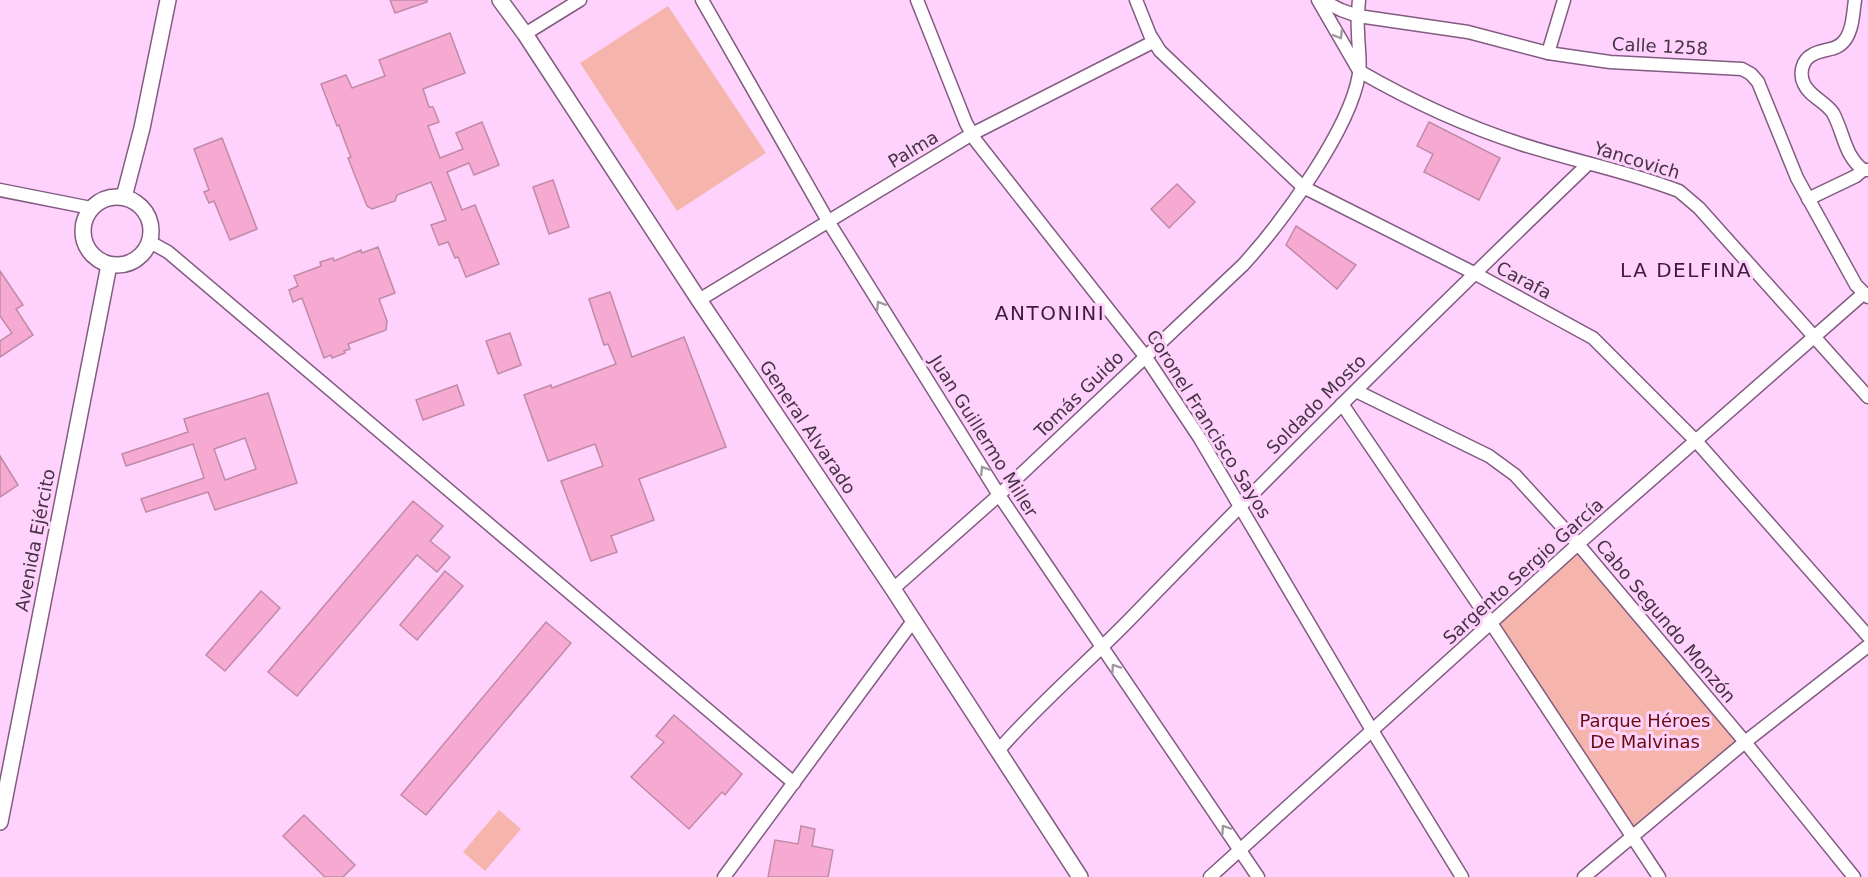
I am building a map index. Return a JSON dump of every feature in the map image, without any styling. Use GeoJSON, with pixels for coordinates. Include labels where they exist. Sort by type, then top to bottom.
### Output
{"type":"FeatureCollection","features":[{"type":"Feature","properties":{"kind":"street"},"geometry":{"type":"LineString","coordinates":[[124,197],[142,128],[168,0]]}},
{"type":"Feature","properties":{"kind":"street","name":"General Alvarado"},"geometry":{"type":"LineString","coordinates":[[500,0],[525,34],[699,300],[893,589],[1080,877]]}},
{"type":"Feature","properties":{"kind":"street"},"geometry":{"type":"LineString","coordinates":[[525,34],[579,0]]}},
{"type":"Feature","properties":{"kind":"street","name":"Juan Guillermo Miller"},"geometry":{"type":"LineString","coordinates":[[702,0],[828,221],[999,495],[1258,877]]}},
{"type":"Feature","properties":{"kind":"street","name":"Coronel Francisco Sayos"},"geometry":{"type":"LineString","coordinates":[[917,0],[972,134],[1145,356],[1199,437],[1372,732],[1462,877]]}},
{"type":"Feature","properties":{"kind":"street","name":"Carafa"},"geometry":{"type":"LineString","coordinates":[[1136,0],[1153,42],[1160,51],[1303,187],[1474,273],[1593,338],[1697,442],[1868,636]]}},
{"type":"Feature","properties":{"kind":"street"},"geometry":{"type":"LineString","coordinates":[[1319,0],[1359,71]]}},
{"type":"Feature","properties":{"kind":"street","name":"Calle 1258"},"geometry":{"type":"LineString","coordinates":[[1319,0],[1358,16],[1468,32],[1548,53],[1610,62],[1732,67],[1750,74],[1758,82],[1768,102],[1797,178],[1808,199],[1856,285],[1866,295]]}},
{"type":"Feature","properties":{"kind":"street","name":"Tomás Guido"},"geometry":{"type":"LineString","coordinates":[[893,589],[999,495],[1243,265],[1303,187],[1341,126],[1352,99],[1359,71],[1359,0]]}},
{"type":"Feature","properties":{"kind":"street"},"geometry":{"type":"LineString","coordinates":[[1548,53],[1564,0]]}},
{"type":"Feature","properties":{"kind":"street"},"geometry":{"type":"LineString","coordinates":[[1808,199],[1865,170],[1854,163],[1833,114],[1827,105],[1810,93],[1803,84],[1801,75],[1807,59],[1812,54],[1836,48],[1844,42],[1850,32],[1855,0]]}},
{"type":"Feature","properties":{"kind":"street","name":"Palma"},"geometry":{"type":"LineString","coordinates":[[699,300],[972,134],[1153,42]]}},
{"type":"Feature","properties":{"kind":"street","name":"Yancovich"},"geometry":{"type":"LineString","coordinates":[[1359,71],[1414,102],[1461,123],[1522,144],[1666,186],[1689,198],[1868,397]]}},
{"type":"Feature","properties":{"kind":"street","name":"Soldado Mosto"},"geometry":{"type":"LineString","coordinates":[[998,751],[1012,734],[1102,648],[1240,505],[1474,273],[1588,164]]}},
{"type":"Feature","properties":{"kind":"street"},"geometry":{"type":"LineString","coordinates":[[0,190],[91,208]]}},
{"type":"Feature","properties":{"kind":"street"},"geometry":{"type":"LineString","coordinates":[[124,197],[144,209],[151,230],[150,242],[138,258],[119,266],[109,265],[98,260],[89,252],[83,241],[84,218],[91,208],[106,198],[124,197]]}},
{"type":"Feature","properties":{"kind":"street"},"geometry":{"type":"LineString","coordinates":[[150,242],[168,252],[794,783]]}},
{"type":"Feature","properties":{"kind":"street","name":"Avenida Ejército"},"geometry":{"type":"LineString","coordinates":[[0,822],[109,265]]}},
{"type":"Feature","properties":{"kind":"street","name":"Sargento Sergio García"},"geometry":{"type":"LineString","coordinates":[[1210,877],[1578,544],[1866,295]]}},
{"type":"Feature","properties":{"kind":"street","name":"Cabo Segundo Monzón"},"geometry":{"type":"LineString","coordinates":[[1356,391],[1503,464],[1515,474],[1578,544],[1745,742],[1854,877]]}},
{"type":"Feature","properties":{"kind":"street"},"geometry":{"type":"LineString","coordinates":[[1342,404],[1491,623],[1659,877]]}},
{"type":"Feature","properties":{"kind":"street"},"geometry":{"type":"LineString","coordinates":[[724,877],[913,621]]}},
{"type":"Feature","properties":{"kind":"street"},"geometry":{"type":"LineString","coordinates":[[1584,877],[1745,742],[1868,646]]}},
{"type":"Feature","properties":{"kind":"green space"},"geometry":{"type":"Polygon","coordinates":[[[668,6],[766,153],[677,211],[580,63],[668,6]]]}},
{"type":"Feature","properties":{"kind":"green space","name":"Parque Héroes De Malvinas"},"geometry":{"type":"Polygon","coordinates":[[[1578,544],[1745,742],[1632,837],[1491,623],[1578,544]]]}},
{"type":"Feature","properties":{"kind":"green space"},"geometry":{"type":"Polygon","coordinates":[[[499,810],[521,829],[485,871],[463,852],[499,810]]]}},
{"type":"Feature","properties":{"kind":"building"},"geometry":{"type":"Polygon","coordinates":[[[390,0],[427,0],[427,2],[395,13],[390,0]]]}},
{"type":"Feature","properties":{"kind":"building"},"geometry":{"type":"Polygon","coordinates":[[[450,33],[465,73],[423,89],[429,107],[433,107],[439,122],[428,126],[440,158],[463,149],[456,133],[482,122],[499,165],[474,175],[469,163],[447,172],[462,210],[475,205],[499,264],[466,277],[458,257],[455,258],[448,242],[439,245],[431,225],[446,220],[431,182],[397,195],[395,201],[372,209],[367,206],[348,158],[351,157],[339,125],[337,126],[321,84],[346,75],[352,88],[385,76],[379,60],[450,33]]]}},
{"type":"Feature","properties":{"kind":"building"},"geometry":{"type":"Polygon","coordinates":[[[1429,122],[1500,158],[1479,200],[1424,172],[1433,154],[1417,146],[1429,122]]]}},
{"type":"Feature","properties":{"kind":"building"},"geometry":{"type":"Polygon","coordinates":[[[222,138],[257,229],[230,240],[214,201],[209,203],[204,192],[209,190],[194,149],[222,138]]]}},
{"type":"Feature","properties":{"kind":"building"},"geometry":{"type":"Polygon","coordinates":[[[553,180],[569,227],[549,234],[533,187],[553,180]]]}},
{"type":"Feature","properties":{"kind":"building"},"geometry":{"type":"Polygon","coordinates":[[[1177,184],[1195,202],[1169,228],[1151,209],[1177,184]]]}},
{"type":"Feature","properties":{"kind":"building"},"geometry":{"type":"Polygon","coordinates":[[[1296,226],[1356,265],[1337,289],[1286,245],[1296,226]]]}},
{"type":"Feature","properties":{"kind":"building"},"geometry":{"type":"Polygon","coordinates":[[[378,247],[395,293],[379,299],[387,321],[386,330],[348,344],[350,349],[344,351],[345,353],[332,358],[331,355],[324,358],[302,298],[293,302],[289,290],[298,286],[294,276],[321,266],[320,262],[333,258],[334,261],[361,250],[362,253],[378,247]]]}},
{"type":"Feature","properties":{"kind":"building"},"geometry":{"type":"Polygon","coordinates":[[[0,271],[23,305],[16,309],[33,335],[0,357],[0,341],[12,333],[0,316],[0,271]]]}},
{"type":"Feature","properties":{"kind":"building"},"geometry":{"type":"Polygon","coordinates":[[[610,292],[632,357],[684,337],[726,447],[639,479],[654,520],[611,536],[617,552],[591,561],[561,481],[603,466],[595,444],[548,461],[524,395],[551,385],[552,388],[616,364],[608,344],[604,345],[589,299],[610,292]]]}},
{"type":"Feature","properties":{"kind":"building"},"geometry":{"type":"Polygon","coordinates":[[[510,333],[521,365],[498,374],[486,341],[510,333]]]}},
{"type":"Feature","properties":{"kind":"building"},"geometry":{"type":"Polygon","coordinates":[[[457,385],[464,405],[423,420],[416,400],[457,385]]]}},
{"type":"Feature","properties":{"kind":"building"},"geometry":{"type":"Polygon","coordinates":[[[268,393],[297,483],[215,510],[208,492],[146,512],[141,499],[204,478],[193,444],[126,466],[122,454],[188,432],[184,419],[268,393]],[[245,438],[214,449],[225,480],[256,469],[245,438]]]}},
{"type":"Feature","properties":{"kind":"building"},"geometry":{"type":"Polygon","coordinates":[[[0,456],[18,485],[0,497],[0,456]]]}},
{"type":"Feature","properties":{"kind":"building"},"geometry":{"type":"Polygon","coordinates":[[[413,501],[443,526],[430,541],[450,557],[437,572],[417,555],[297,696],[268,672],[413,501]]]}},
{"type":"Feature","properties":{"kind":"building"},"geometry":{"type":"Polygon","coordinates":[[[445,571],[463,586],[417,640],[400,625],[445,571]]]}},
{"type":"Feature","properties":{"kind":"building"},"geometry":{"type":"Polygon","coordinates":[[[261,591],[280,608],[225,671],[206,655],[261,591]]]}},
{"type":"Feature","properties":{"kind":"building"},"geometry":{"type":"Polygon","coordinates":[[[546,622],[571,643],[426,815],[401,795],[546,622]]]}},
{"type":"Feature","properties":{"kind":"building"},"geometry":{"type":"Polygon","coordinates":[[[674,715],[742,774],[725,795],[722,792],[689,829],[631,777],[664,742],[656,736],[674,715]]]}},
{"type":"Feature","properties":{"kind":"building"},"geometry":{"type":"Polygon","coordinates":[[[304,815],[355,865],[343,877],[325,877],[283,836],[304,815]]]}},
{"type":"Feature","properties":{"kind":"building"},"geometry":{"type":"Polygon","coordinates":[[[801,826],[815,829],[812,846],[833,850],[828,877],[768,877],[775,840],[798,844],[801,826]]]}},
{"type":"Feature","properties":{"kind":"district","name":"LA DELFINA"},"geometry":{"type":"Point","coordinates":[1686,270]}},
{"type":"Feature","properties":{"kind":"district","name":"ANTONINI"},"geometry":{"type":"Point","coordinates":[1050,313]}}]}
